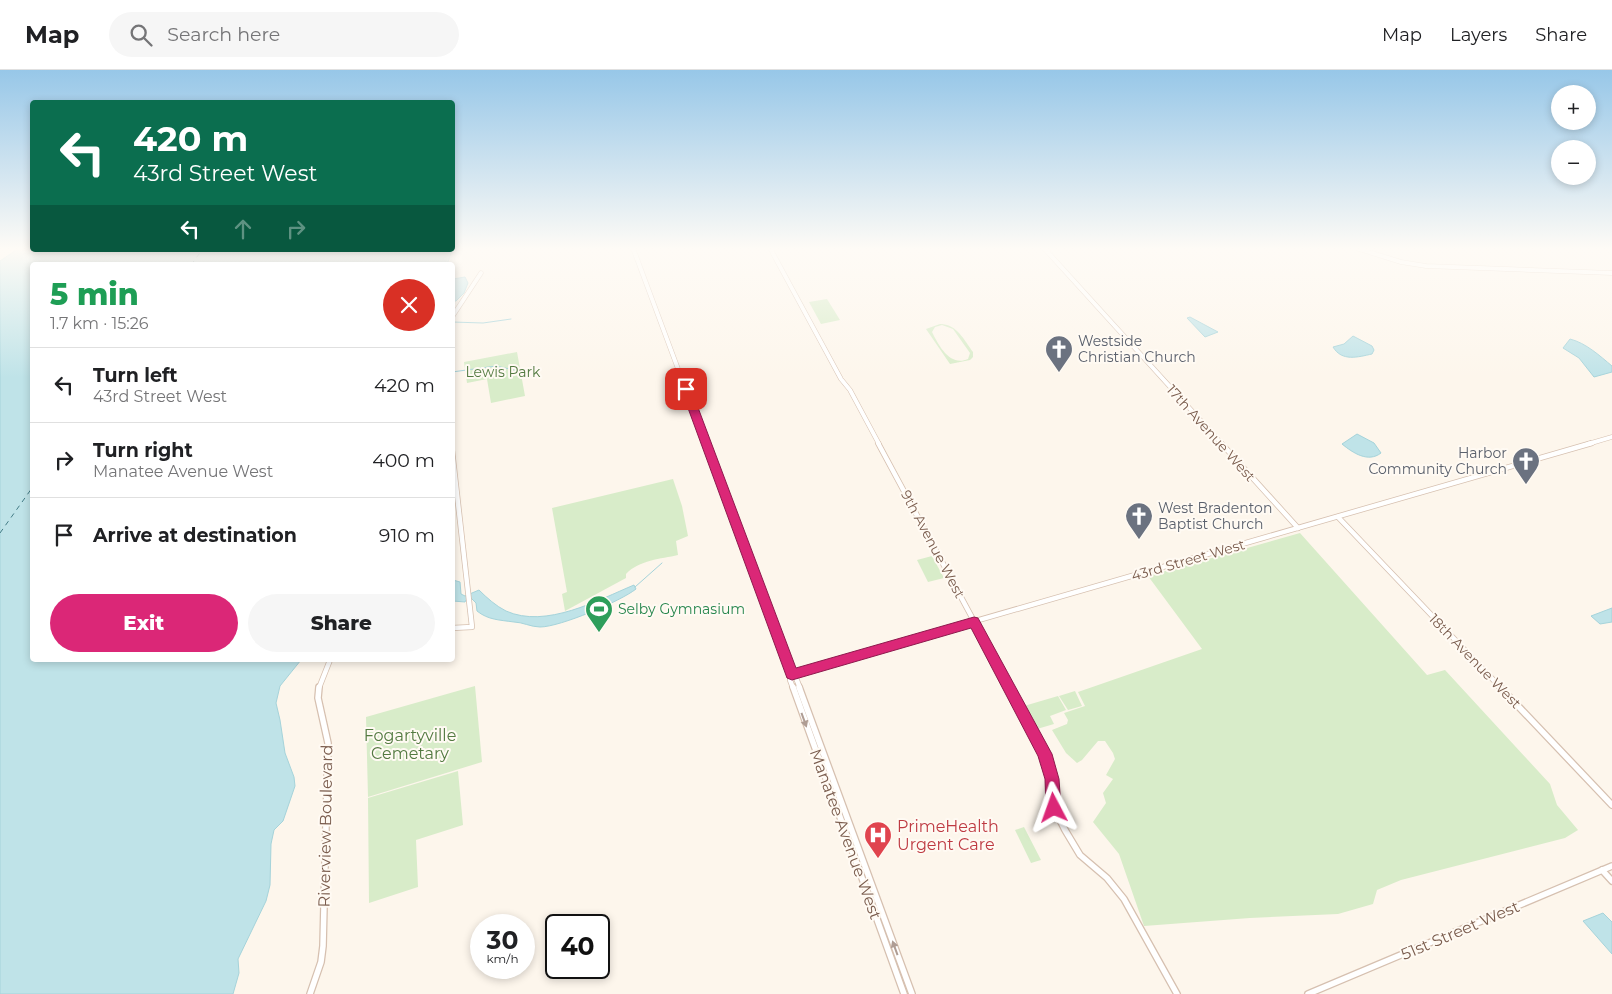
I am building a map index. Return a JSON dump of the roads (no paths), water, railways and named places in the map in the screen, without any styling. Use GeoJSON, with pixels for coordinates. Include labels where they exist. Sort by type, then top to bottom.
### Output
{"type":"FeatureCollection","features":[{"type":"Feature","properties":{"kind":"street"},"geometry":{"type":"LineString","coordinates":[[455,312],[469,291]]}},
{"type":"Feature","properties":{"kind":"street","name":"Manatee Avenue West"},"geometry":{"type":"LineString","coordinates":[[650,291],[792,674],[796,678],[912,994]]}},
{"type":"Feature","properties":{"kind":"street","name":"9th Avenue West"},"geometry":{"type":"LineString","coordinates":[[793,291],[841,379],[850,390],[871,428],[1045,754],[1051,774],[1054,808],[1067,834],[1080,855],[1107,878],[1124,898],[1177,994]]}},
{"type":"Feature","properties":{"kind":"street","name":"17th Avenue West"},"geometry":{"type":"LineString","coordinates":[[1083,291],[1298,528]]}},
{"type":"Feature","properties":{"kind":"street","name":"43rd Street West"},"geometry":{"type":"LineString","coordinates":[[792,674],[1612,437]]}},
{"type":"Feature","properties":{"kind":"street"},"geometry":{"type":"LineString","coordinates":[[455,476],[472,628],[455,628]]}},
{"type":"Feature","properties":{"kind":"street","name":"18th Avenue West"},"geometry":{"type":"LineString","coordinates":[[1338,517],[1612,805]]}},
{"type":"Feature","properties":{"kind":"street","name":"Riverview Boulevard"},"geometry":{"type":"LineString","coordinates":[[310,994],[321,962],[323,946],[328,743],[318,698],[320,683],[329,662]]}},
{"type":"Feature","properties":{"kind":"street","name":"Manatee Avenue West"},"geometry":{"type":"LineString","coordinates":[[792,674],[790,680],[794,693],[904,994]]}},
{"type":"Feature","properties":{"kind":"street"},"geometry":{"type":"LineString","coordinates":[[1607,868],[1612,874]]}},
{"type":"Feature","properties":{"kind":"street"},"geometry":{"type":"LineString","coordinates":[[1607,868],[1612,881]]}},
{"type":"Feature","properties":{"kind":"street","name":"51st Street West"},"geometry":{"type":"LineString","coordinates":[[1308,994],[1607,868]]}},
{"type":"Feature","properties":{"kind":"water"},"geometry":{"type":"Polygon","coordinates":[[[0,291],[30,291],[30,662],[299,662],[280,686],[276,703],[285,753],[294,777],[295,786],[283,821],[274,830],[271,844],[270,885],[266,901],[238,959],[239,973],[233,994],[0,994],[0,291]]]}},
{"type":"Feature","properties":{"kind":"water"},"geometry":{"type":"Polygon","coordinates":[[[455,291],[465,291],[464,293],[456,301],[455,291]]]}},
{"type":"Feature","properties":{"kind":"water"},"geometry":{"type":"Polygon","coordinates":[[[1190,317],[1218,332],[1205,337],[1187,318],[1190,317]]]}},
{"type":"Feature","properties":{"kind":"water"},"geometry":{"type":"Polygon","coordinates":[[[1353,336],[1372,346],[1374,350],[1372,354],[1346,357],[1337,352],[1333,347],[1344,344],[1353,336]]]}},
{"type":"Feature","properties":{"kind":"water"},"geometry":{"type":"Polygon","coordinates":[[[1570,339],[1598,354],[1612,366],[1612,372],[1594,377],[1579,358],[1563,348],[1570,339]]]}},
{"type":"Feature","properties":{"kind":"water"},"geometry":{"type":"Polygon","coordinates":[[[1357,434],[1374,443],[1381,453],[1371,457],[1361,456],[1342,444],[1357,434]]]}},
{"type":"Feature","properties":{"kind":"water"},"geometry":{"type":"Polygon","coordinates":[[[455,581],[460,582],[461,594],[465,596],[479,590],[506,611],[522,616],[538,617],[555,615],[588,605],[634,585],[636,589],[590,613],[561,623],[540,627],[485,616],[477,611],[476,603],[471,598],[465,602],[455,601],[455,581]]]}},
{"type":"Feature","properties":{"kind":"water"},"geometry":{"type":"Polygon","coordinates":[[[1612,608],[1612,622],[1600,624],[1591,616],[1612,608]]]}},
{"type":"Feature","properties":{"kind":"water"},"geometry":{"type":"Polygon","coordinates":[[[1603,913],[1612,922],[1612,954],[1583,921],[1603,913]]]}},
{"type":"Feature","properties":{"kind":"waterway"},"geometry":{"type":"LineString","coordinates":[[455,322],[483,323],[511,319]]}},
{"type":"Feature","properties":{"kind":"waterway"},"geometry":{"type":"LineString","coordinates":[[455,372],[496,366],[519,371]]}},
{"type":"Feature","properties":{"kind":"waterway"},"geometry":{"type":"LineString","coordinates":[[635,587],[662,563]]}},
{"type":"Feature","properties":{"kind":"place","name":"Westside Christian Church"},"geometry":{"type":"Point","coordinates":[1059,373]}},
{"type":"Feature","properties":{"kind":"place","name":"Harbor Community Church"},"geometry":{"type":"Point","coordinates":[1526,485]}},
{"type":"Feature","properties":{"kind":"place","name":"West Bradenton Baptist Church"},"geometry":{"type":"Point","coordinates":[1139,540]}},
{"type":"Feature","properties":{"kind":"place","name":"Selby Gymnasium"},"geometry":{"type":"Point","coordinates":[599,633]}},
{"type":"Feature","properties":{"kind":"place","name":"PrimeHealth Urgent Care"},"geometry":{"type":"Point","coordinates":[878,859]}},
{"type":"Feature","properties":{"kind":"park label","name":"Lewis Park"},"geometry":{"type":"Point","coordinates":[503,372]}},
{"type":"Feature","properties":{"kind":"park label","name":"Fogartyville Cemetary"},"geometry":{"type":"Point","coordinates":[410,744]}}]}
